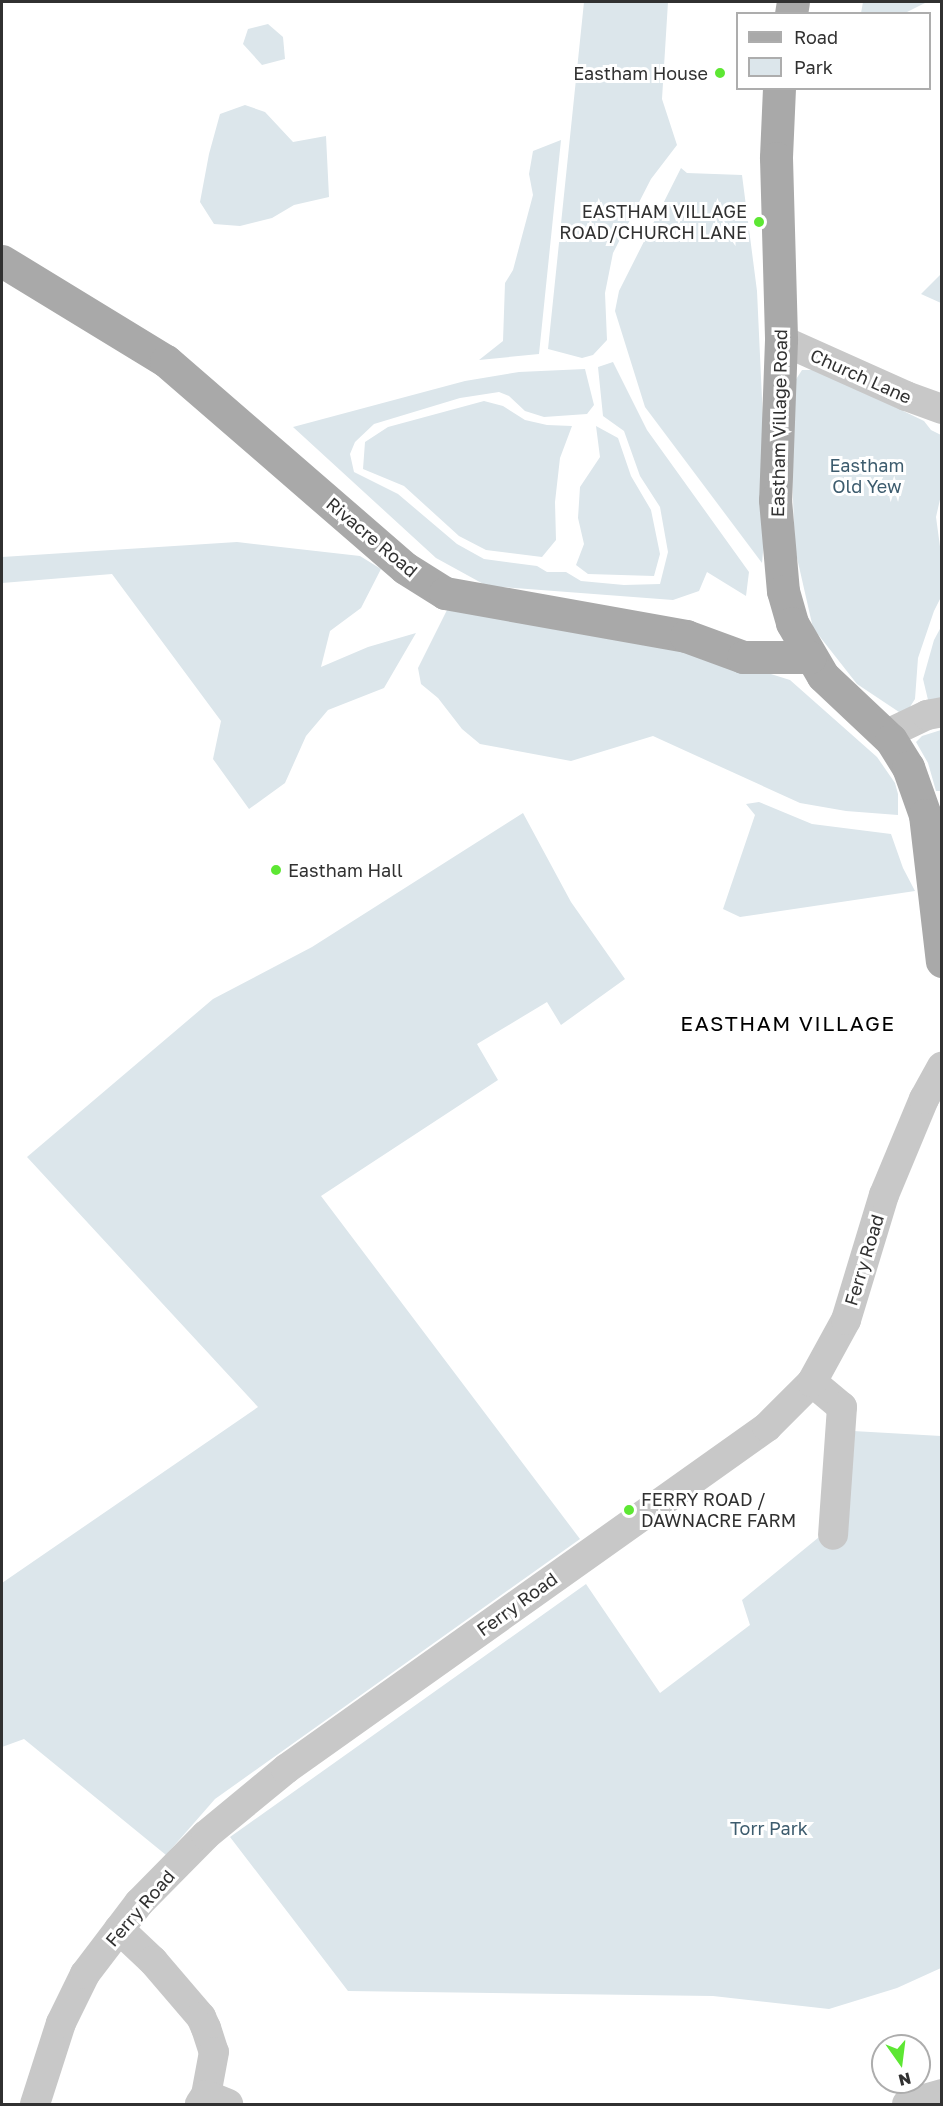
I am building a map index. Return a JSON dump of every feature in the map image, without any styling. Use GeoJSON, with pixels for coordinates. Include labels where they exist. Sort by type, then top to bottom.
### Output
{"type":"FeatureCollection","features":[{"type":"Feature","properties":{"kind":"main road","name":"Eastham Village Road"},"geometry":{"type":"LineString","coordinates":[[779,90],[776,158],[781,340],[775,500],[782,580],[792,623],[810,657],[823,676],[885,735],[908,767],[936,843],[942,961]]}},
{"type":"Feature","properties":{"kind":"main road","name":"Rivacre Road"},"geometry":{"type":"LineString","coordinates":[[2,261],[166,361],[405,568],[445,593],[686,636],[743,657],[810,657]]}},
{"type":"Feature","properties":{"kind":"street","name":"Church Lane"},"geometry":{"type":"LineString","coordinates":[[781,340],[906,396],[942,409]]}},
{"type":"Feature","properties":{"kind":"street"},"geometry":{"type":"LineString","coordinates":[[885,735],[927,715],[942,712]]}},
{"type":"Feature","properties":{"kind":"street","name":"Ferry Road"},"geometry":{"type":"LineString","coordinates":[[35,2104],[62,2023],[85,1974],[139,1903],[206,1835],[286,1769],[767,1427],[792,1405],[812,1382],[846,1320],[884,1196],[924,1099],[942,1067]]}},
{"type":"Feature","properties":{"kind":"street"},"geometry":{"type":"LineString","coordinates":[[812,1382],[842,1407],[834,1534]]}},
{"type":"Feature","properties":{"kind":"street"},"geometry":{"type":"LineString","coordinates":[[119,1929],[153,1961],[201,2017],[214,2052],[212,2101]]}},
{"type":"Feature","properties":{"kind":"street"},"geometry":{"type":"LineString","coordinates":[[907,2104],[942,2094]]}},
{"type":"Feature","properties":{"kind":"green space"},"geometry":{"type":"Polygon","coordinates":[[[584,2],[668,2],[662,99],[677,145],[651,179],[613,253],[605,293],[607,340],[593,355],[582,358],[548,349],[584,2]]]}},
{"type":"Feature","properties":{"kind":"green space"},"geometry":{"type":"Polygon","coordinates":[[[863,2],[927,2],[907,12],[861,12],[863,2]]]}},
{"type":"Feature","properties":{"kind":"green space"},"geometry":{"type":"Polygon","coordinates":[[[268,24],[283,37],[285,59],[262,65],[243,44],[248,29],[268,24]]]}},
{"type":"Feature","properties":{"kind":"green space"},"geometry":{"type":"Polygon","coordinates":[[[245,105],[265,112],[293,142],[326,136],[329,197],[294,205],[272,218],[240,226],[214,224],[200,202],[209,154],[220,114],[245,105]]]}},
{"type":"Feature","properties":{"kind":"green space"},"geometry":{"type":"Polygon","coordinates":[[[561,140],[539,354],[479,360],[503,341],[505,283],[513,270],[533,195],[529,174],[533,151],[561,140]]]}},
{"type":"Feature","properties":{"kind":"green space"},"geometry":{"type":"Polygon","coordinates":[[[681,168],[687,173],[742,175],[757,291],[767,508],[762,563],[645,407],[615,311],[619,291],[681,168]]]}},
{"type":"Feature","properties":{"kind":"green space"},"geometry":{"type":"Polygon","coordinates":[[[941,267],[941,303],[921,294],[940,275],[941,267]]]}},
{"type":"Feature","properties":{"kind":"green space"},"geometry":{"type":"Polygon","coordinates":[[[613,362],[647,430],[749,572],[746,596],[707,572],[699,591],[673,600],[487,586],[436,558],[293,427],[465,381],[519,372],[585,369],[594,405],[587,414],[544,417],[525,411],[509,396],[499,392],[460,398],[374,424],[355,442],[350,454],[354,472],[398,494],[457,544],[484,559],[537,566],[547,572],[566,572],[581,581],[624,585],[660,584],[668,552],[660,507],[640,476],[624,431],[603,416],[598,367],[613,362]]]}},
{"type":"Feature","properties":{"kind":"green space","name":"Eastham Old Yew"},"geometry":{"type":"Polygon","coordinates":[[[802,370],[814,370],[841,381],[924,421],[931,430],[941,435],[941,495],[936,517],[941,554],[941,597],[918,658],[915,699],[908,710],[902,714],[857,684],[813,628],[795,549],[789,398],[793,384],[802,370]]]}},
{"type":"Feature","properties":{"kind":"green space"},"geometry":{"type":"Polygon","coordinates":[[[484,401],[503,406],[525,420],[547,425],[572,426],[560,458],[555,502],[556,540],[542,557],[486,550],[459,536],[404,486],[363,469],[365,442],[388,427],[484,401]]]}},
{"type":"Feature","properties":{"kind":"green space"},"geometry":{"type":"Polygon","coordinates":[[[596,426],[618,438],[631,476],[651,510],[660,554],[654,576],[588,574],[576,565],[584,544],[578,518],[580,487],[600,457],[596,426]]]}},
{"type":"Feature","properties":{"kind":"green space"},"geometry":{"type":"Polygon","coordinates":[[[237,542],[360,556],[381,569],[361,608],[330,631],[321,667],[368,647],[416,633],[384,688],[328,710],[306,736],[285,783],[249,809],[213,759],[221,721],[112,574],[2,583],[2,557],[237,542]]]}},
{"type":"Feature","properties":{"kind":"green space"},"geometry":{"type":"Polygon","coordinates":[[[447,610],[651,636],[790,680],[877,757],[895,783],[898,794],[898,815],[846,811],[800,803],[653,736],[571,761],[480,744],[462,729],[438,698],[421,684],[418,668],[447,610]]]}},
{"type":"Feature","properties":{"kind":"green space"},"geometry":{"type":"Polygon","coordinates":[[[941,627],[941,698],[929,704],[923,679],[934,640],[941,627]]]}},
{"type":"Feature","properties":{"kind":"green space"},"geometry":{"type":"Polygon","coordinates":[[[941,730],[941,791],[936,791],[928,763],[916,742],[922,736],[941,730]]]}},
{"type":"Feature","properties":{"kind":"green space"},"geometry":{"type":"Polygon","coordinates":[[[759,802],[812,824],[891,834],[903,868],[915,891],[740,917],[723,909],[755,815],[746,804],[759,802]]]}},
{"type":"Feature","properties":{"kind":"green space"},"geometry":{"type":"Polygon","coordinates":[[[523,813],[571,902],[625,979],[561,1025],[547,1002],[477,1044],[498,1080],[321,1196],[580,1539],[215,1799],[166,1855],[24,1739],[2,1747],[2,1583],[258,1407],[27,1157],[213,999],[312,947],[523,813]]]}},
{"type":"Feature","properties":{"kind":"green space","name":"Torr Park"},"geometry":{"type":"Polygon","coordinates":[[[853,1431],[941,1436],[941,1968],[897,1988],[829,2009],[713,1996],[348,1991],[230,1837],[586,1584],[660,1693],[750,1625],[742,1600],[824,1533],[853,1431]]]}},
{"type":"Feature","properties":{"kind":"place","name":"Eastham House"},"geometry":{"type":"Point","coordinates":[720,73]}},
{"type":"Feature","properties":{"kind":"place","name":"EASTHAM VILLAGE ROAD/CHURCH LANE"},"geometry":{"type":"Point","coordinates":[759,222]}},
{"type":"Feature","properties":{"kind":"place","name":"Eastham Hall"},"geometry":{"type":"Point","coordinates":[276,870]}},
{"type":"Feature","properties":{"kind":"place","name":"FERRY ROAD / DAWNACRE FARM"},"geometry":{"type":"Point","coordinates":[629,1510]}},
{"type":"Feature","properties":{"kind":"district","name":"EASTHAM VILLAGE"},"geometry":{"type":"Point","coordinates":[788,1023]}}]}
